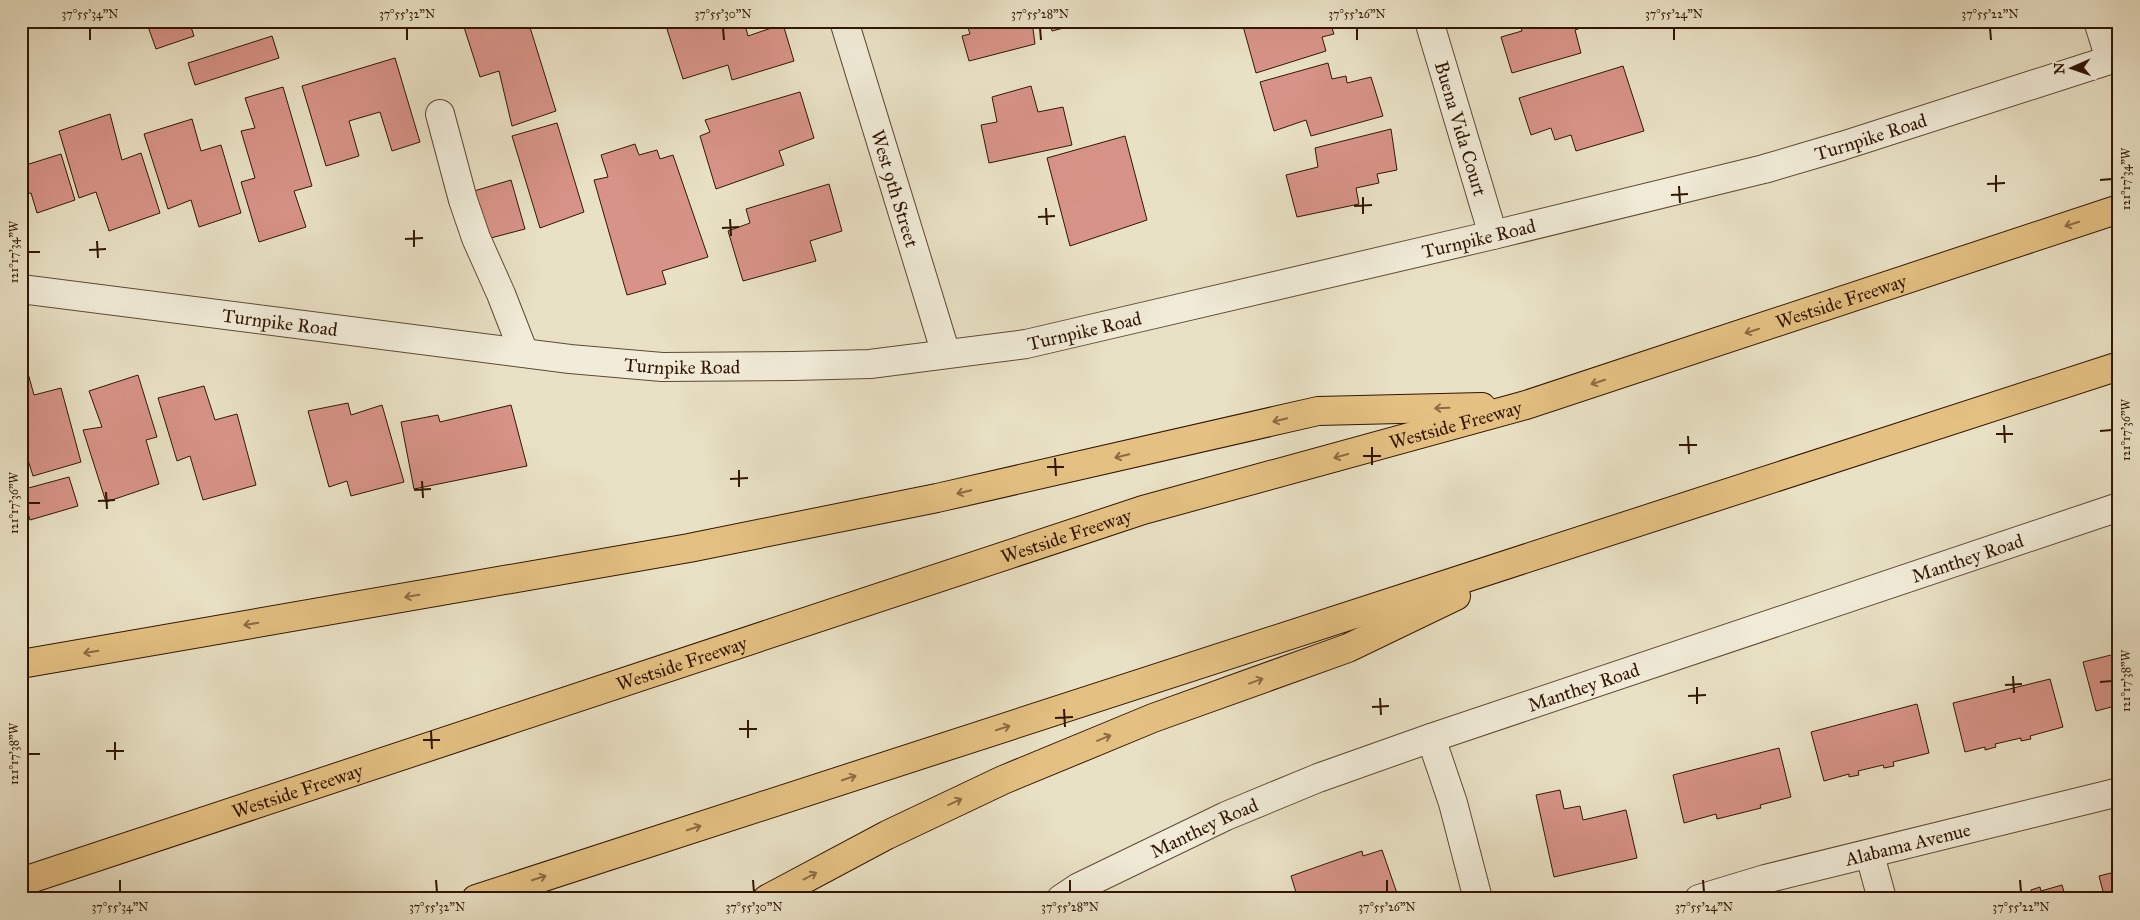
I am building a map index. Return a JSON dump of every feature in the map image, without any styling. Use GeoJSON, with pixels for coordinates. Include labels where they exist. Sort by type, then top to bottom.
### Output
{"type":"FeatureCollection","features":[{"type":"Feature","properties":{"kind":"highway","name":"Westside Freeway"},"geometry":{"type":"LineString","coordinates":[[21,882],[1143,510],[1526,406],[2119,209]]}},
{"type":"Feature","properties":{"kind":"highway"},"geometry":{"type":"LineString","coordinates":[[476,899],[2119,366]]}},
{"type":"Feature","properties":{"kind":"highway"},"geometry":{"type":"LineString","coordinates":[[21,664],[689,548],[937,498],[1318,411],[1526,406]]}},
{"type":"Feature","properties":{"kind":"highway"},"geometry":{"type":"LineString","coordinates":[[767,899],[887,835],[1003,780],[1153,718],[1348,648],[1554,550]]}},
{"type":"Feature","properties":{"kind":"street","name":"West 9th Street"},"geometry":{"type":"LineString","coordinates":[[844,21],[946,354]]}},
{"type":"Feature","properties":{"kind":"street","name":"Buena Vida Court"},"geometry":{"type":"LineString","coordinates":[[1429,21],[1494,235]]}},
{"type":"Feature","properties":{"kind":"street"},"geometry":{"type":"LineString","coordinates":[[2098,21],[2114,58]]}},
{"type":"Feature","properties":{"kind":"street","name":"Turnpike Road"},"geometry":{"type":"LineString","coordinates":[[21,289],[524,353],[662,366],[870,364],[1026,344],[1494,235],[1764,169],[1842,146],[2114,58]]}},
{"type":"Feature","properties":{"kind":"street"},"geometry":{"type":"LineString","coordinates":[[440,114],[463,200],[476,238],[501,294],[524,353]]}},
{"type":"Feature","properties":{"kind":"street","name":"Manthey Road"},"geometry":{"type":"LineString","coordinates":[[1060,899],[1079,887],[1226,816],[1318,778],[1431,738],[2119,507]]}},
{"type":"Feature","properties":{"kind":"street"},"geometry":{"type":"LineString","coordinates":[[1431,738],[1453,803],[1478,899]]}},
{"type":"Feature","properties":{"kind":"street","name":"Alabama Avenue"},"geometry":{"type":"LineString","coordinates":[[1700,899],[1765,880],[2119,792]]}},
{"type":"Feature","properties":{"kind":"street"},"geometry":{"type":"LineString","coordinates":[[1870,855],[1882,899]]}},
{"type":"Feature","properties":{"kind":"building"},"geometry":{"type":"Polygon","coordinates":[[[146,21],[189,21],[194,36],[156,49],[146,21]]]}},
{"type":"Feature","properties":{"kind":"building"},"geometry":{"type":"Polygon","coordinates":[[[462,21],[528,21],[556,111],[512,126],[499,71],[480,77],[462,21]]]}},
{"type":"Feature","properties":{"kind":"building"},"geometry":{"type":"Polygon","coordinates":[[[694,21],[744,21],[748,36],[783,24],[794,61],[732,80],[728,65],[683,79],[667,29],[694,21]]]}},
{"type":"Feature","properties":{"kind":"building"},"geometry":{"type":"Polygon","coordinates":[[[966,21],[1032,21],[1035,44],[969,61],[962,36],[970,34],[966,21]]]}},
{"type":"Feature","properties":{"kind":"building"},"geometry":{"type":"Polygon","coordinates":[[[1049,21],[1091,21],[1052,31],[1049,21]]]}},
{"type":"Feature","properties":{"kind":"building"},"geometry":{"type":"Polygon","coordinates":[[[1261,21],[1341,21],[1331,25],[1334,34],[1322,37],[1326,51],[1256,73],[1243,26],[1261,21]]]}},
{"type":"Feature","properties":{"kind":"building"},"geometry":{"type":"Polygon","coordinates":[[[1601,21],[1575,30],[1581,53],[1512,73],[1501,37],[1522,31],[1519,22],[1601,21]]]}},
{"type":"Feature","properties":{"kind":"building"},"geometry":{"type":"Polygon","coordinates":[[[272,36],[279,58],[195,85],[188,63],[272,36]]]}},
{"type":"Feature","properties":{"kind":"building"},"geometry":{"type":"Polygon","coordinates":[[[395,58],[420,142],[392,151],[380,112],[349,121],[359,156],[326,166],[302,86],[395,58]]]}},
{"type":"Feature","properties":{"kind":"building"},"geometry":{"type":"Polygon","coordinates":[[[1328,63],[1332,79],[1346,76],[1347,83],[1371,77],[1383,116],[1311,136],[1306,120],[1274,131],[1260,82],[1328,63]]]}},
{"type":"Feature","properties":{"kind":"building"},"geometry":{"type":"Polygon","coordinates":[[[1623,66],[1644,131],[1576,151],[1571,135],[1555,140],[1551,128],[1531,135],[1519,98],[1623,66]]]}},
{"type":"Feature","properties":{"kind":"building"},"geometry":{"type":"Polygon","coordinates":[[[1031,86],[1038,112],[1063,107],[1072,145],[989,163],[981,125],[997,122],[992,97],[1031,86]]]}},
{"type":"Feature","properties":{"kind":"building"},"geometry":{"type":"Polygon","coordinates":[[[283,87],[312,186],[294,191],[306,227],[259,242],[241,182],[255,178],[241,131],[255,128],[245,98],[283,87]]]}},
{"type":"Feature","properties":{"kind":"building"},"geometry":{"type":"Polygon","coordinates":[[[800,92],[814,138],[779,151],[784,165],[716,189],[700,136],[710,132],[705,120],[800,92]]]}},
{"type":"Feature","properties":{"kind":"building"},"geometry":{"type":"Polygon","coordinates":[[[110,114],[122,160],[141,153],[160,213],[109,231],[96,192],[79,198],[59,131],[110,114]]]}},
{"type":"Feature","properties":{"kind":"building"},"geometry":{"type":"Polygon","coordinates":[[[192,119],[201,151],[221,145],[241,213],[199,227],[191,200],[168,209],[144,134],[192,119]]]}},
{"type":"Feature","properties":{"kind":"building"},"geometry":{"type":"Polygon","coordinates":[[[557,123],[584,212],[540,228],[512,136],[557,123]]]}},
{"type":"Feature","properties":{"kind":"building"},"geometry":{"type":"Polygon","coordinates":[[[1391,129],[1397,170],[1377,174],[1379,183],[1356,188],[1359,204],[1297,217],[1286,175],[1318,167],[1315,148],[1391,129]]]}},
{"type":"Feature","properties":{"kind":"building"},"geometry":{"type":"Polygon","coordinates":[[[1125,136],[1147,220],[1070,246],[1047,158],[1125,136]]]}},
{"type":"Feature","properties":{"kind":"building"},"geometry":{"type":"Polygon","coordinates":[[[635,144],[639,155],[657,150],[660,159],[673,155],[708,257],[662,271],[666,284],[627,295],[594,180],[608,177],[601,155],[635,144]]]}},
{"type":"Feature","properties":{"kind":"building"},"geometry":{"type":"Polygon","coordinates":[[[21,149],[26,165],[61,154],[75,200],[37,213],[31,193],[21,195],[21,149]]]}},
{"type":"Feature","properties":{"kind":"building"},"geometry":{"type":"Polygon","coordinates":[[[511,180],[525,229],[487,239],[474,191],[511,180]]]}},
{"type":"Feature","properties":{"kind":"building"},"geometry":{"type":"Polygon","coordinates":[[[829,184],[842,231],[810,241],[816,261],[743,281],[728,231],[750,223],[746,209],[829,184]]]}},
{"type":"Feature","properties":{"kind":"building"},"geometry":{"type":"Polygon","coordinates":[[[26,366],[34,395],[61,388],[81,462],[33,476],[28,460],[21,462],[21,367],[26,366]]]}},
{"type":"Feature","properties":{"kind":"building"},"geometry":{"type":"Polygon","coordinates":[[[138,375],[157,437],[146,440],[159,484],[106,502],[83,430],[102,427],[89,391],[138,375]]]}},
{"type":"Feature","properties":{"kind":"building"},"geometry":{"type":"Polygon","coordinates":[[[204,386],[215,420],[237,414],[256,485],[203,500],[190,456],[177,461],[158,398],[204,386]]]}},
{"type":"Feature","properties":{"kind":"building"},"geometry":{"type":"Polygon","coordinates":[[[348,403],[351,415],[382,405],[404,482],[351,496],[347,481],[329,487],[308,411],[348,403]]]}},
{"type":"Feature","properties":{"kind":"building"},"geometry":{"type":"Polygon","coordinates":[[[511,405],[527,466],[414,489],[401,422],[438,415],[440,422],[511,405]]]}},
{"type":"Feature","properties":{"kind":"building"},"geometry":{"type":"Polygon","coordinates":[[[69,477],[78,506],[30,520],[21,490],[69,477]]]}},
{"type":"Feature","properties":{"kind":"building"},"geometry":{"type":"Polygon","coordinates":[[[2119,653],[2119,705],[2096,711],[2083,662],[2119,653]]]}},
{"type":"Feature","properties":{"kind":"building"},"geometry":{"type":"Polygon","coordinates":[[[2050,679],[2063,727],[2030,736],[2031,739],[2021,741],[2021,738],[1995,744],[1996,747],[1985,750],[1985,747],[1965,752],[1953,703],[2050,679]]]}},
{"type":"Feature","properties":{"kind":"building"},"geometry":{"type":"Polygon","coordinates":[[[1917,704],[1929,753],[1893,762],[1894,766],[1884,768],[1883,765],[1858,771],[1859,775],[1849,777],[1849,774],[1824,781],[1811,732],[1917,704]]]}},
{"type":"Feature","properties":{"kind":"building"},"geometry":{"type":"Polygon","coordinates":[[[1779,748],[1791,797],[1760,805],[1761,808],[1717,819],[1716,814],[1684,823],[1673,775],[1779,748]]]}},
{"type":"Feature","properties":{"kind":"building"},"geometry":{"type":"Polygon","coordinates":[[[1560,790],[1564,809],[1580,806],[1583,820],[1626,810],[1637,858],[1554,877],[1536,795],[1560,790]]]}},
{"type":"Feature","properties":{"kind":"building"},"geometry":{"type":"Polygon","coordinates":[[[1382,850],[1399,899],[1298,899],[1291,876],[1362,851],[1363,856],[1382,850]]]}},
{"type":"Feature","properties":{"kind":"building"},"geometry":{"type":"Polygon","coordinates":[[[2119,871],[2119,899],[2105,899],[2099,876],[2119,871]]]}},
{"type":"Feature","properties":{"kind":"building"},"geometry":{"type":"Polygon","coordinates":[[[2062,885],[2066,899],[2010,899],[2031,894],[2031,890],[2040,887],[2041,891],[2062,885]]]}},
{"type":"Feature","properties":{"kind":"building"},"geometry":{"type":"Polygon","coordinates":[[[1230,894],[1231,899],[1217,899],[1230,894]]]}},
{"type":"Feature","properties":{"kind":"building"},"geometry":{"type":"Polygon","coordinates":[[[1259,895],[1261,899],[1248,899],[1259,895]]]}}]}
